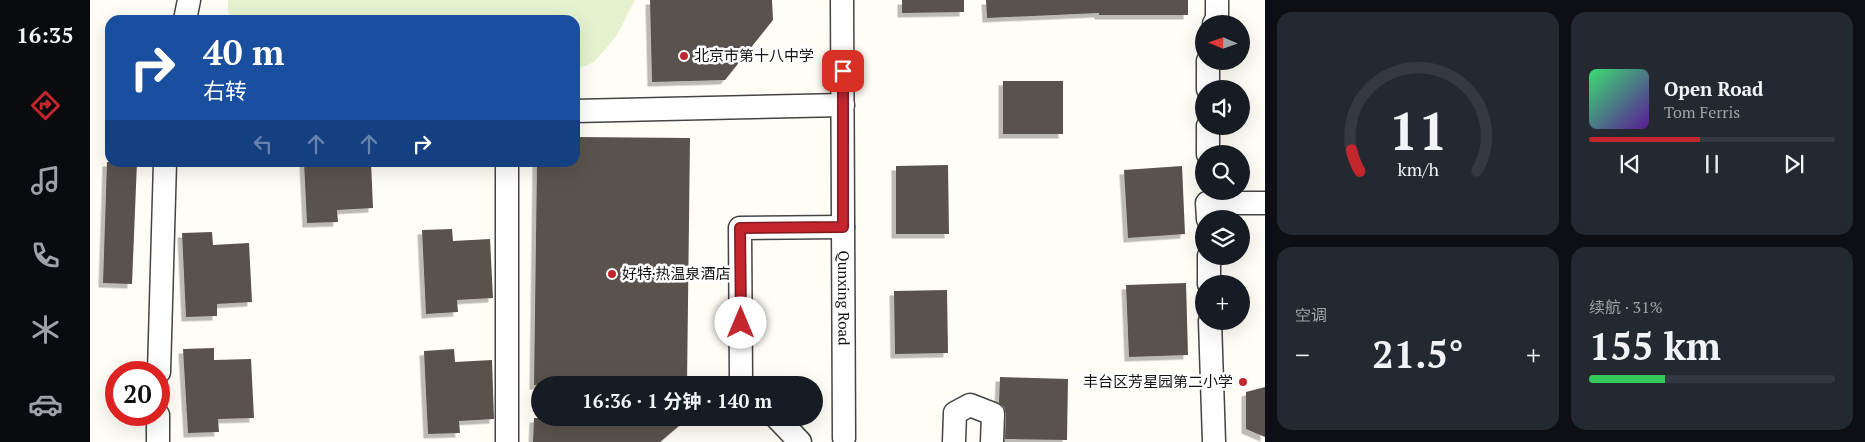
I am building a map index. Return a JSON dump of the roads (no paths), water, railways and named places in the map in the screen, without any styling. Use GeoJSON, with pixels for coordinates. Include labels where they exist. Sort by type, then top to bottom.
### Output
{"type":"FeatureCollection","features":[{"type":"Feature","properties":{"kind":"street"},"geometry":{"type":"LineString","coordinates":[[186,15],[189,0]]}},
{"type":"Feature","properties":{"kind":"street","name":"Qunxing Road"},"geometry":{"type":"LineString","coordinates":[[842,0],[842,441]]}},
{"type":"Feature","properties":{"kind":"street"},"geometry":{"type":"LineString","coordinates":[[1217,0],[1217,15]]}},
{"type":"Feature","properties":{"kind":"street"},"geometry":{"type":"LineString","coordinates":[[580,111],[843,105]]}},
{"type":"Feature","properties":{"kind":"street"},"geometry":{"type":"LineString","coordinates":[[159,361],[165,167]]}},
{"type":"Feature","properties":{"kind":"street"},"geometry":{"type":"LineString","coordinates":[[507,167],[507,442]]}},
{"type":"Feature","properties":{"kind":"street"},"geometry":{"type":"LineString","coordinates":[[1208,204],[1265,203]]}},
{"type":"Feature","properties":{"kind":"street"},"geometry":{"type":"LineString","coordinates":[[741,376],[740,228],[843,227]]}},
{"type":"Feature","properties":{"kind":"street"},"geometry":{"type":"LineString","coordinates":[[1210,330],[1214,442]]}},
{"type":"Feature","properties":{"kind":"street"},"geometry":{"type":"LineString","coordinates":[[954,442],[954,414],[970,405],[993,414],[992,442]]}},
{"type":"Feature","properties":{"kind":"street"},"geometry":{"type":"LineString","coordinates":[[158,426],[158,442]]}},
{"type":"Feature","properties":{"kind":"street"},"geometry":{"type":"LineString","coordinates":[[785,426],[800,442]]}},
{"type":"Feature","properties":{"kind":"place","name":"北京市第十八中学"},"geometry":{"type":"Point","coordinates":[684,56]}},
{"type":"Feature","properties":{"kind":"place","name":"好特·热温泉酒店"},"geometry":{"type":"Point","coordinates":[612,274]}},
{"type":"Feature","properties":{"kind":"place","name":"丰台区芳星园第二小学"},"geometry":{"type":"Point","coordinates":[1243,382]}}]}
